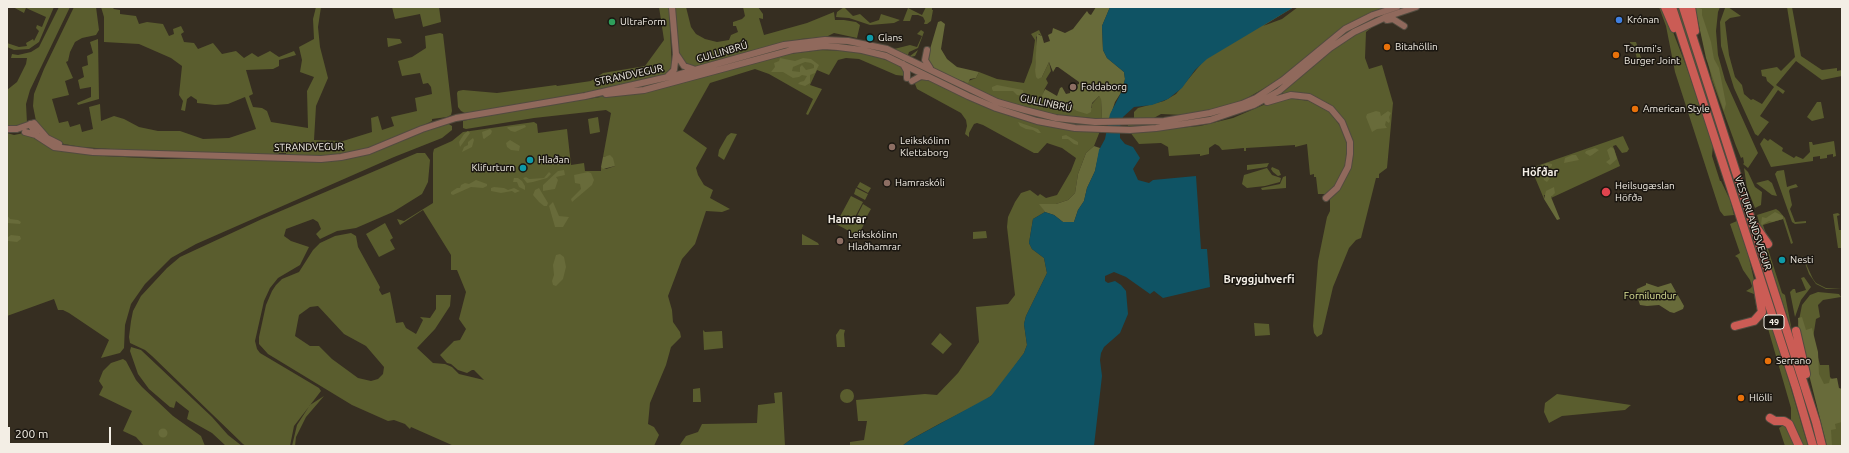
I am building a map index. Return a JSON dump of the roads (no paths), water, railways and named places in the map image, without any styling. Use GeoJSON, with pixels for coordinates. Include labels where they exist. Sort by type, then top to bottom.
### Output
{"type":"FeatureCollection","features":[{"type":"Feature","properties":{"kind":"highway"},"geometry":{"type":"LineString","coordinates":[[1665,7],[1682,48],[1688,55]]}},
{"type":"Feature","properties":{"kind":"highway","name":"VESTURLANDSVEGUR"},"geometry":{"type":"LineString","coordinates":[[1672,7],[1813,446]]}},
{"type":"Feature","properties":{"kind":"highway","name":"VESTURLANDSVEGUR"},"geometry":{"type":"LineString","coordinates":[[1683,7],[1816,422],[1822,446]]}},
{"type":"Feature","properties":{"kind":"highway"},"geometry":{"type":"LineString","coordinates":[[1691,7],[1695,26],[1695,42]]}},
{"type":"Feature","properties":{"kind":"highway"},"geometry":{"type":"LineString","coordinates":[[1752,221],[1768,244]]}},
{"type":"Feature","properties":{"kind":"highway"},"geometry":{"type":"LineString","coordinates":[[1735,326],[1754,321],[1762,312],[1752,254]]}},
{"type":"Feature","properties":{"kind":"highway"},"geometry":{"type":"LineString","coordinates":[[1796,331],[1816,422]]}},
{"type":"Feature","properties":{"kind":"highway"},"geometry":{"type":"LineString","coordinates":[[1770,418],[1777,425],[1784,421],[1789,424],[1800,446]]}},
{"type":"Feature","properties":{"kind":"main road"},"geometry":{"type":"LineString","coordinates":[[672,7],[677,75],[686,79]]}},
{"type":"Feature","properties":{"kind":"main road","name":"GULLINBRÚ"},"geometry":{"type":"LineString","coordinates":[[686,79],[775,54],[807,47],[824,46],[862,50],[900,62],[997,102],[1056,118],[1095,122],[1164,121],[1210,114],[1256,98],[1283,80],[1345,29],[1373,15],[1397,7]]}},
{"type":"Feature","properties":{"kind":"main road","name":"GULLINBRÚ"},"geometry":{"type":"LineString","coordinates":[[677,75],[784,45],[825,40],[848,41],[886,50],[975,99],[1020,116],[1068,126],[1130,130],[1192,123],[1237,112],[1254,106],[1279,91],[1330,48],[1364,26],[1416,7]]}},
{"type":"Feature","properties":{"kind":"main road"},"geometry":{"type":"LineString","coordinates":[[1364,26],[1391,19],[1401,23],[1404,26]]}},
{"type":"Feature","properties":{"kind":"main road"},"geometry":{"type":"LineString","coordinates":[[900,62],[906,69],[909,79],[933,75],[925,62],[927,50]]}},
{"type":"Feature","properties":{"kind":"main road"},"geometry":{"type":"LineString","coordinates":[[676,59],[686,68],[699,68]]}},
{"type":"Feature","properties":{"kind":"main road"},"geometry":{"type":"LineString","coordinates":[[666,81],[672,73],[676,59]]}},
{"type":"Feature","properties":{"kind":"main road","name":"STRANDVEGUR"},"geometry":{"type":"LineString","coordinates":[[666,81],[677,75]]}},
{"type":"Feature","properties":{"kind":"main road","name":"STRANDVEGUR"},"geometry":{"type":"LineString","coordinates":[[32,126],[37,136],[54,147],[114,154],[321,159],[369,152],[422,129],[456,118],[666,81],[686,79]]}},
{"type":"Feature","properties":{"kind":"main road"},"geometry":{"type":"LineString","coordinates":[[1237,112],[1253,108],[1283,96],[1300,95],[1319,101],[1337,115],[1348,137],[1350,161],[1341,182],[1334,192],[1326,198]]}},
{"type":"Feature","properties":{"kind":"main road"},"geometry":{"type":"LineString","coordinates":[[7,130],[32,126]]}},
{"type":"Feature","properties":{"kind":"main road"},"geometry":{"type":"LineString","coordinates":[[25,132],[32,126]]}},
{"type":"Feature","properties":{"kind":"main road","name":"STRANDVEGUR"},"geometry":{"type":"LineString","coordinates":[[32,126],[52,141],[74,149]]}},
{"type":"Feature","properties":{"kind":"main road"},"geometry":{"type":"LineString","coordinates":[[7,130],[16,133],[25,132],[37,136]]}},
{"type":"Feature","properties":{"kind":"water"},"geometry":{"type":"Polygon","coordinates":[[[1110,7],[1294,7],[1207,59],[1195,70],[1182,88],[1168,99],[1152,105],[1134,107],[1123,117],[1120,127],[1120,138],[1125,144],[1133,147],[1140,158],[1133,169],[1138,180],[1149,183],[1153,180],[1196,176],[1201,249],[1207,249],[1210,287],[1163,298],[1154,291],[1150,294],[1126,277],[1114,272],[1105,276],[1105,281],[1108,283],[1115,281],[1126,291],[1128,314],[1120,333],[1104,347],[1101,353],[1100,360],[1102,376],[1094,446],[902,446],[910,440],[991,396],[1024,353],[1027,345],[1024,324],[1026,316],[1047,273],[1044,258],[1032,249],[1029,243],[1033,219],[1045,212],[1054,215],[1063,222],[1074,222],[1078,210],[1084,201],[1087,188],[1095,171],[1099,150],[1105,139],[1110,114],[1122,91],[1125,79],[1124,72],[1107,58],[1103,50],[1102,26],[1110,7]]]}},
{"type":"Feature","properties":{"kind":"place","name":"Krónan"},"geometry":{"type":"Point","coordinates":[1619,20]}},
{"type":"Feature","properties":{"kind":"place","name":"UltraForm"},"geometry":{"type":"Point","coordinates":[612,22]}},
{"type":"Feature","properties":{"kind":"place","name":"Glans"},"geometry":{"type":"Point","coordinates":[870,38]}},
{"type":"Feature","properties":{"kind":"place","name":"Bitahöllin"},"geometry":{"type":"Point","coordinates":[1387,47]}},
{"type":"Feature","properties":{"kind":"place","name":"Tommi's Burger Joint"},"geometry":{"type":"Point","coordinates":[1616,55]}},
{"type":"Feature","properties":{"kind":"place","name":"Foldaborg"},"geometry":{"type":"Point","coordinates":[1073,87]}},
{"type":"Feature","properties":{"kind":"place","name":"American Style"},"geometry":{"type":"Point","coordinates":[1635,109]}},
{"type":"Feature","properties":{"kind":"place","name":"Leikskólinn Klettaborg"},"geometry":{"type":"Point","coordinates":[892,147]}},
{"type":"Feature","properties":{"kind":"place","name":"Hlaðan"},"geometry":{"type":"Point","coordinates":[530,160]}},
{"type":"Feature","properties":{"kind":"place","name":"Klifurturn"},"geometry":{"type":"Point","coordinates":[523,168]}},
{"type":"Feature","properties":{"kind":"place","name":"Hamraskóli"},"geometry":{"type":"Point","coordinates":[887,183]}},
{"type":"Feature","properties":{"kind":"place","name":"Heilsugæslan Höfða"},"geometry":{"type":"Point","coordinates":[1606,192]}},
{"type":"Feature","properties":{"kind":"place","name":"Leikskólinn Hlaðhamrar"},"geometry":{"type":"Point","coordinates":[840,241]}},
{"type":"Feature","properties":{"kind":"place","name":"Nesti"},"geometry":{"type":"Point","coordinates":[1782,260]}},
{"type":"Feature","properties":{"kind":"place","name":"Serrano"},"geometry":{"type":"Point","coordinates":[1768,361]}},
{"type":"Feature","properties":{"kind":"place","name":"Hlölli"},"geometry":{"type":"Point","coordinates":[1741,398]}},
{"type":"Feature","properties":{"kind":"district","name":"Höfðar"},"geometry":{"type":"Point","coordinates":[1540,172]}},
{"type":"Feature","properties":{"kind":"district","name":"Hamrar"},"geometry":{"type":"Point","coordinates":[847,219]}},
{"type":"Feature","properties":{"kind":"district","name":"Bryggjuhverfi"},"geometry":{"type":"Point","coordinates":[1259,279]}},
{"type":"Feature","properties":{"kind":"park label","name":"Fornilundur"},"geometry":{"type":"Point","coordinates":[1650,296]}}]}
